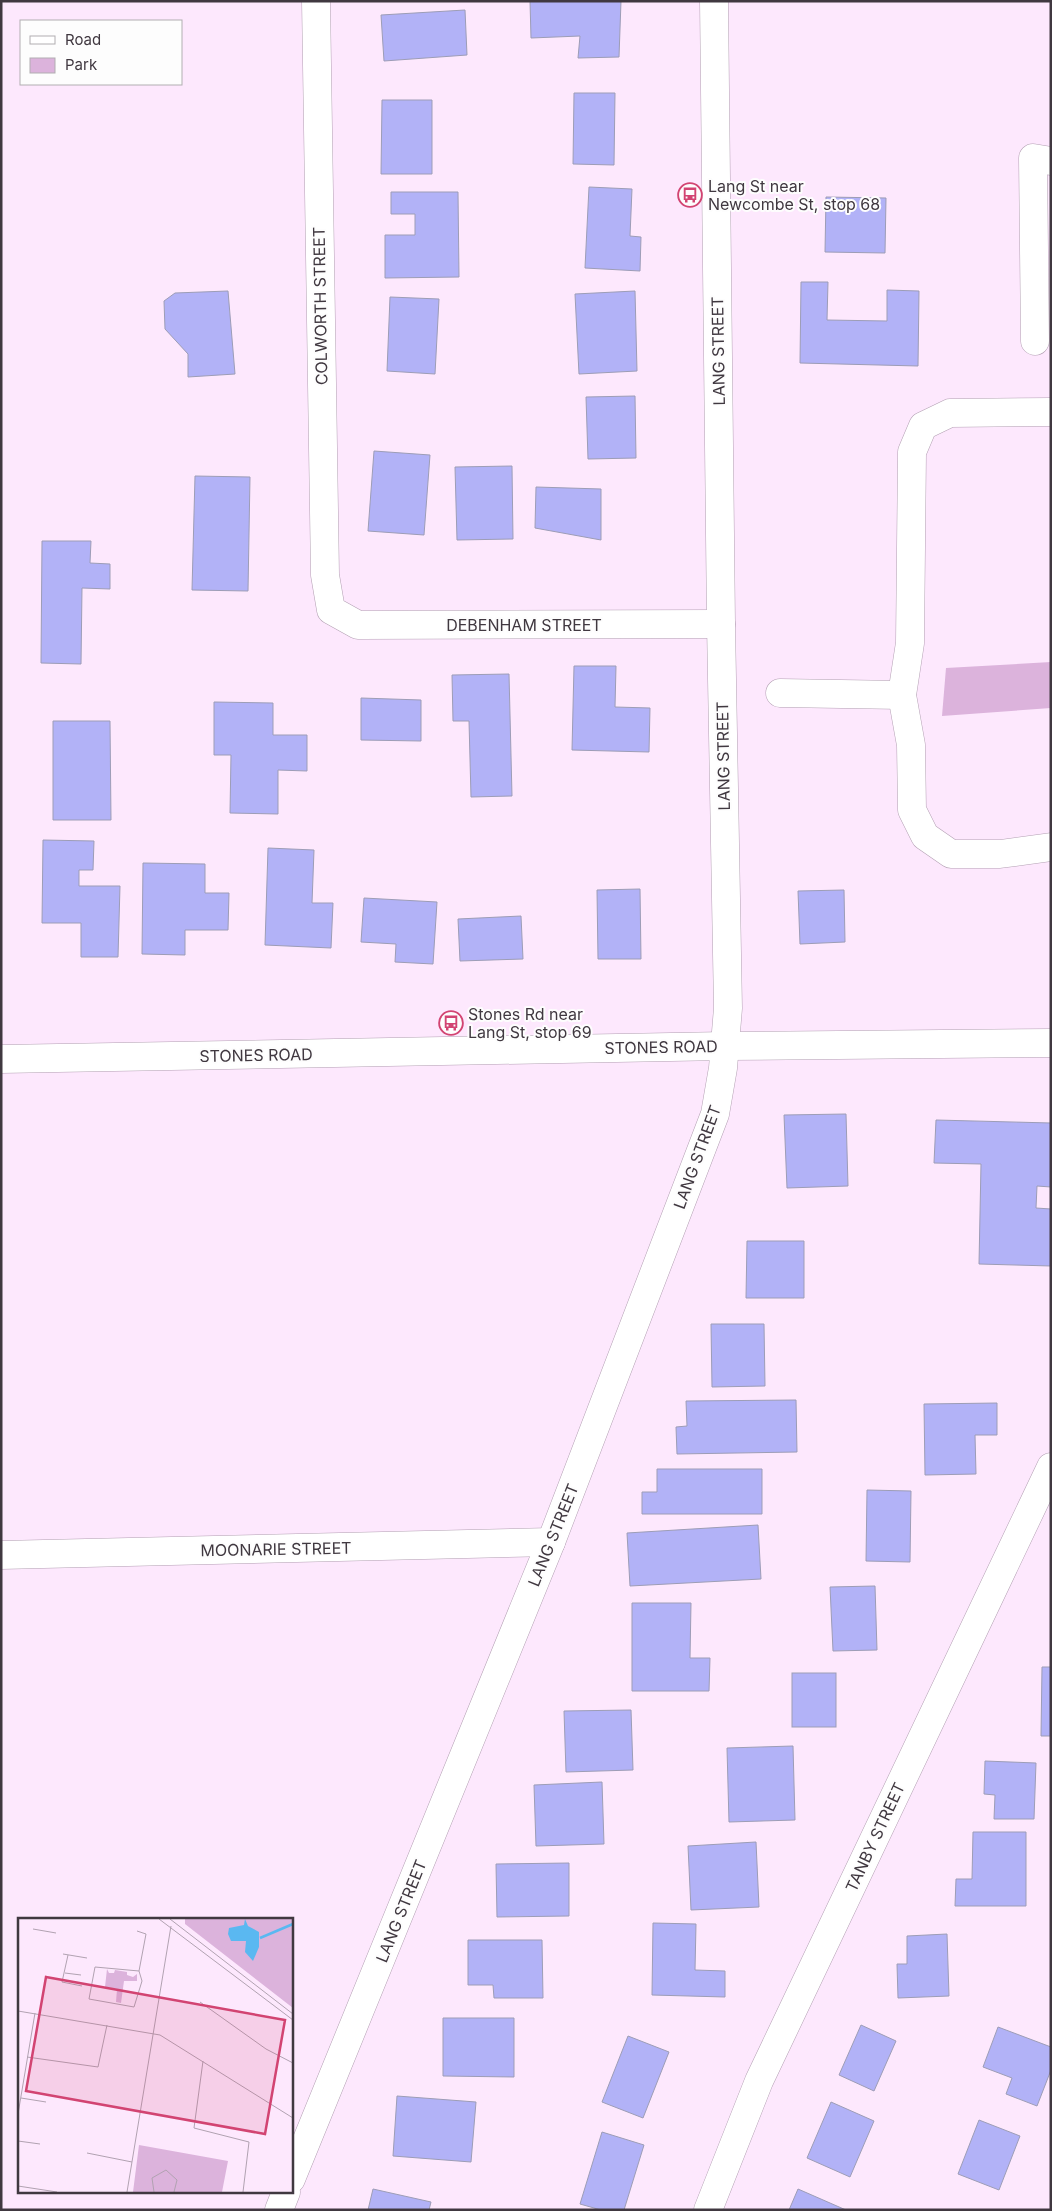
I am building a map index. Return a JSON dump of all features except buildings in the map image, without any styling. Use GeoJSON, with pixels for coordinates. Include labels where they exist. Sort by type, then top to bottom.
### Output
{"type":"FeatureCollection","features":[{"type":"Feature","properties":{"kind":"street","name":"COLWORTH STREET"},"geometry":{"type":"LineString","coordinates":[[316,1],[325,575],[331,610]]}},
{"type":"Feature","properties":{"kind":"street","name":"LANG STREET"},"geometry":{"type":"LineString","coordinates":[[292,2178],[551,1542],[715,1114],[725,1046],[728,1008],[721,624],[714,1]]}},
{"type":"Feature","properties":{"kind":"street"},"geometry":{"type":"LineString","coordinates":[[1035,341],[1033,158],[1051,161]]}},
{"type":"Feature","properties":{"kind":"street"},"geometry":{"type":"LineString","coordinates":[[1051,412],[950,413],[923,426],[912,452],[910,643],[902,695],[911,746],[912,810],[925,836],[951,854],[1000,854],[1051,847]]}},
{"type":"Feature","properties":{"kind":"street","name":"DEBENHAM STREET"},"geometry":{"type":"LineString","coordinates":[[331,610],[358,624],[721,624]]}},
{"type":"Feature","properties":{"kind":"street"},"geometry":{"type":"LineString","coordinates":[[780,692],[902,695]]}},
{"type":"Feature","properties":{"kind":"street","name":"STONES ROAD"},"geometry":{"type":"LineString","coordinates":[[1,1059],[1051,1042]]}},
{"type":"Feature","properties":{"kind":"street","name":"TANBY STREET"},"geometry":{"type":"LineString","coordinates":[[708,2210],[760,2081],[1051,1467]]}},
{"type":"Feature","properties":{"kind":"street","name":"MOONARIE STREET"},"geometry":{"type":"LineString","coordinates":[[1,1555],[551,1542]]}},
{"type":"Feature","properties":{"kind":"street"},"geometry":{"type":"LineString","coordinates":[[279,2210],[285,2194]]}},
{"type":"Feature","properties":{"kind":"green space"},"geometry":{"type":"Polygon","coordinates":[[[1051,662],[1051,708],[942,716],[946,668],[1051,662]]]}},
{"type":"Feature","properties":{"kind":"place","name":"Lang St near Newcombe St, stop 68"},"geometry":{"type":"Point","coordinates":[690,195]}},
{"type":"Feature","properties":{"kind":"place","name":"Stones Rd near Lang St, stop 69"},"geometry":{"type":"Point","coordinates":[451,1023]}}]}
